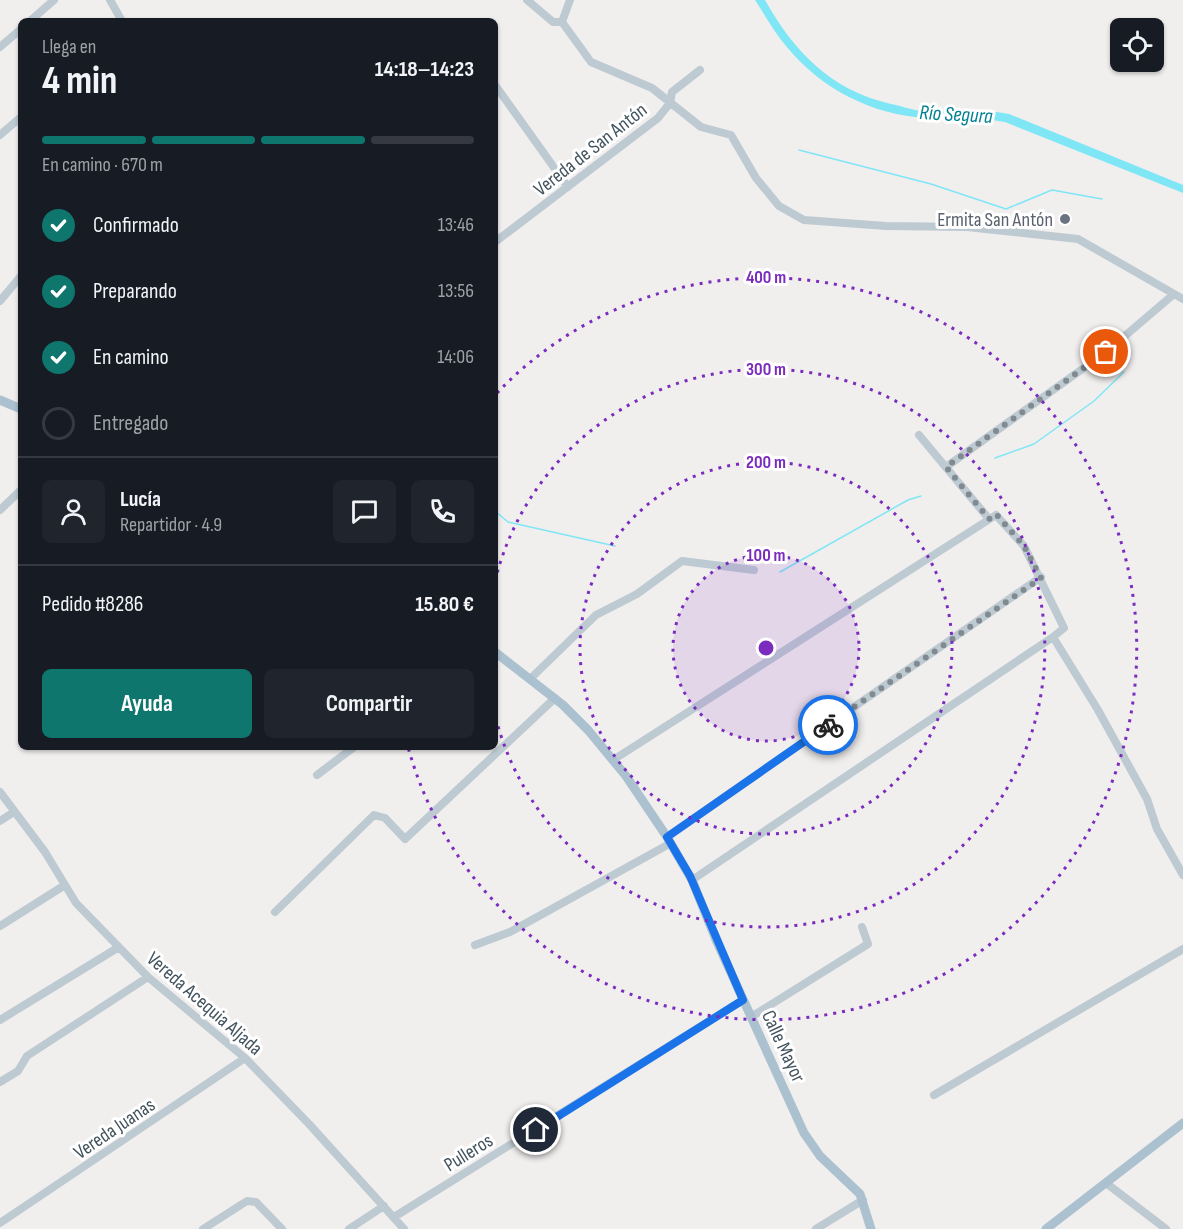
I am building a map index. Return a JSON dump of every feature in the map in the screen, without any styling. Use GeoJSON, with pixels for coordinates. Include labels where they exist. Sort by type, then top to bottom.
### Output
{"type":"FeatureCollection","features":[{"type":"Feature","properties":{"kind":"main road"},"geometry":{"type":"LineString","coordinates":[[0,400],[18,408]]}},
{"type":"Feature","properties":{"kind":"main road","name":"Calle Mayor"},"geometry":{"type":"LineString","coordinates":[[498,654],[555,698],[579,720],[613,760],[669,840],[692,880],[743,1000],[808,1140],[820,1156],[855,1188],[863,1200],[871,1229]]}},
{"type":"Feature","properties":{"kind":"main road"},"geometry":{"type":"LineString","coordinates":[[1046,1229],[1183,1124]]}},
{"type":"Feature","properties":{"kind":"street"},"geometry":{"type":"LineString","coordinates":[[33,18],[54,0]]}},
{"type":"Feature","properties":{"kind":"street"},"geometry":{"type":"LineString","coordinates":[[110,0],[120,18]]}},
{"type":"Feature","properties":{"kind":"street"},"geometry":{"type":"LineString","coordinates":[[527,0],[553,22],[562,22]]}},
{"type":"Feature","properties":{"kind":"street"},"geometry":{"type":"LineString","coordinates":[[562,22],[570,0]]}},
{"type":"Feature","properties":{"kind":"street"},"geometry":{"type":"LineString","coordinates":[[562,22],[591,62],[652,88],[670,103],[672,92],[700,70]]}},
{"type":"Feature","properties":{"kind":"street"},"geometry":{"type":"LineString","coordinates":[[0,47],[18,32]]}},
{"type":"Feature","properties":{"kind":"street"},"geometry":{"type":"LineString","coordinates":[[498,89],[568,187]]}},
{"type":"Feature","properties":{"kind":"street","name":"Vereda de San Antón"},"geometry":{"type":"LineString","coordinates":[[498,240],[658,118],[670,103],[701,128],[731,135],[756,178],[779,206],[804,220],[886,226],[968,227],[1078,239],[1183,299]]}},
{"type":"Feature","properties":{"kind":"street"},"geometry":{"type":"LineString","coordinates":[[0,135],[18,120]]}},
{"type":"Feature","properties":{"kind":"street"},"geometry":{"type":"LineString","coordinates":[[0,301],[18,280]]}},
{"type":"Feature","properties":{"kind":"street"},"geometry":{"type":"LineString","coordinates":[[946,467],[1106,352],[1174,294]]}},
{"type":"Feature","properties":{"kind":"street"},"geometry":{"type":"LineString","coordinates":[[920,435],[989,519]]}},
{"type":"Feature","properties":{"kind":"street"},"geometry":{"type":"LineString","coordinates":[[0,510],[18,493]]}},
{"type":"Feature","properties":{"kind":"street"},"geometry":{"type":"LineString","coordinates":[[613,760],[996,514],[1024,546],[1064,628],[1053,638],[692,880]]}},
{"type":"Feature","properties":{"kind":"street"},"geometry":{"type":"LineString","coordinates":[[530,679],[596,615],[637,594],[682,561],[754,570]]}},
{"type":"Feature","properties":{"kind":"street"},"geometry":{"type":"LineString","coordinates":[[475,945],[510,932],[669,840],[1041,578]]}},
{"type":"Feature","properties":{"kind":"street"},"geometry":{"type":"LineString","coordinates":[[1053,638],[1098,710],[1147,799],[1157,829],[1183,875]]}},
{"type":"Feature","properties":{"kind":"street"},"geometry":{"type":"LineString","coordinates":[[275,912],[374,815],[385,818],[405,839],[555,698]]}},
{"type":"Feature","properties":{"kind":"street"},"geometry":{"type":"LineString","coordinates":[[317,775],[350,750]]}},
{"type":"Feature","properties":{"kind":"street","name":"Vereda Acequia Aljada"},"geometry":{"type":"LineString","coordinates":[[0,792],[45,852],[76,903],[148,977],[244,1058],[309,1124],[404,1229]]}},
{"type":"Feature","properties":{"kind":"street"},"geometry":{"type":"LineString","coordinates":[[0,821],[14,812]]}},
{"type":"Feature","properties":{"kind":"street"},"geometry":{"type":"LineString","coordinates":[[0,926],[65,885]]}},
{"type":"Feature","properties":{"kind":"street"},"geometry":{"type":"LineString","coordinates":[[751,1017],[868,944],[862,927]]}},
{"type":"Feature","properties":{"kind":"street"},"geometry":{"type":"LineString","coordinates":[[0,1020],[119,947]]}},
{"type":"Feature","properties":{"kind":"street"},"geometry":{"type":"LineString","coordinates":[[934,1095],[1183,949]]}},
{"type":"Feature","properties":{"kind":"street"},"geometry":{"type":"LineString","coordinates":[[0,1083],[18,1071],[27,1056],[148,977]]}},
{"type":"Feature","properties":{"kind":"street","name":"Pulleros"},"geometry":{"type":"LineString","coordinates":[[394,1217],[743,1000]]}},
{"type":"Feature","properties":{"kind":"street","name":"Vereda Juanas"},"geometry":{"type":"LineString","coordinates":[[0,1223],[244,1058]]}},
{"type":"Feature","properties":{"kind":"street"},"geometry":{"type":"LineString","coordinates":[[1106,1183],[1166,1229]]}},
{"type":"Feature","properties":{"kind":"street"},"geometry":{"type":"LineString","coordinates":[[816,1229],[863,1200]]}},
{"type":"Feature","properties":{"kind":"street"},"geometry":{"type":"LineString","coordinates":[[203,1229],[247,1202],[256,1202],[282,1229]]}},
{"type":"Feature","properties":{"kind":"street"},"geometry":{"type":"LineString","coordinates":[[349,1229],[384,1206]]}},
{"type":"Feature","properties":{"kind":"water","name":"Río Segura"},"geometry":{"type":"Polygon","coordinates":[[[755,0],[765,0],[788,36],[802,52],[832,79],[850,89],[870,98],[918,110],[1009,114],[1183,185],[1183,193],[1005,122],[986,119],[907,116],[887,112],[849,97],[831,87],[800,61],[786,46],[755,0]]]}},
{"type":"Feature","properties":{"kind":"waterway"},"geometry":{"type":"LineString","coordinates":[[799,150],[931,184],[1006,209],[1052,190],[1102,199]]}},
{"type":"Feature","properties":{"kind":"waterway"},"geometry":{"type":"LineString","coordinates":[[995,458],[1034,444],[1094,401],[1124,372]]}},
{"type":"Feature","properties":{"kind":"waterway"},"geometry":{"type":"LineString","coordinates":[[780,572],[908,500],[921,496]]}},
{"type":"Feature","properties":{"kind":"waterway"},"geometry":{"type":"LineString","coordinates":[[498,514],[508,522],[615,546]]}},
{"type":"Feature","properties":{"kind":"way so far"},"geometry":{"type":"LineString","coordinates":[[828,725],[1041,578],[1024,546],[996,514],[989,519],[946,467],[960,454],[1031,408],[1106,352]]}},
{"type":"Feature","properties":{"kind":"place","name":"Ermita San Antón"},"geometry":{"type":"Point","coordinates":[1065,219]}},
{"type":"Feature","properties":{"kind":"route"},"geometry":{"type":"LineString","coordinates":[[536,1130],[743,1000],[690,876],[667,837],[828,725]]}}]}
